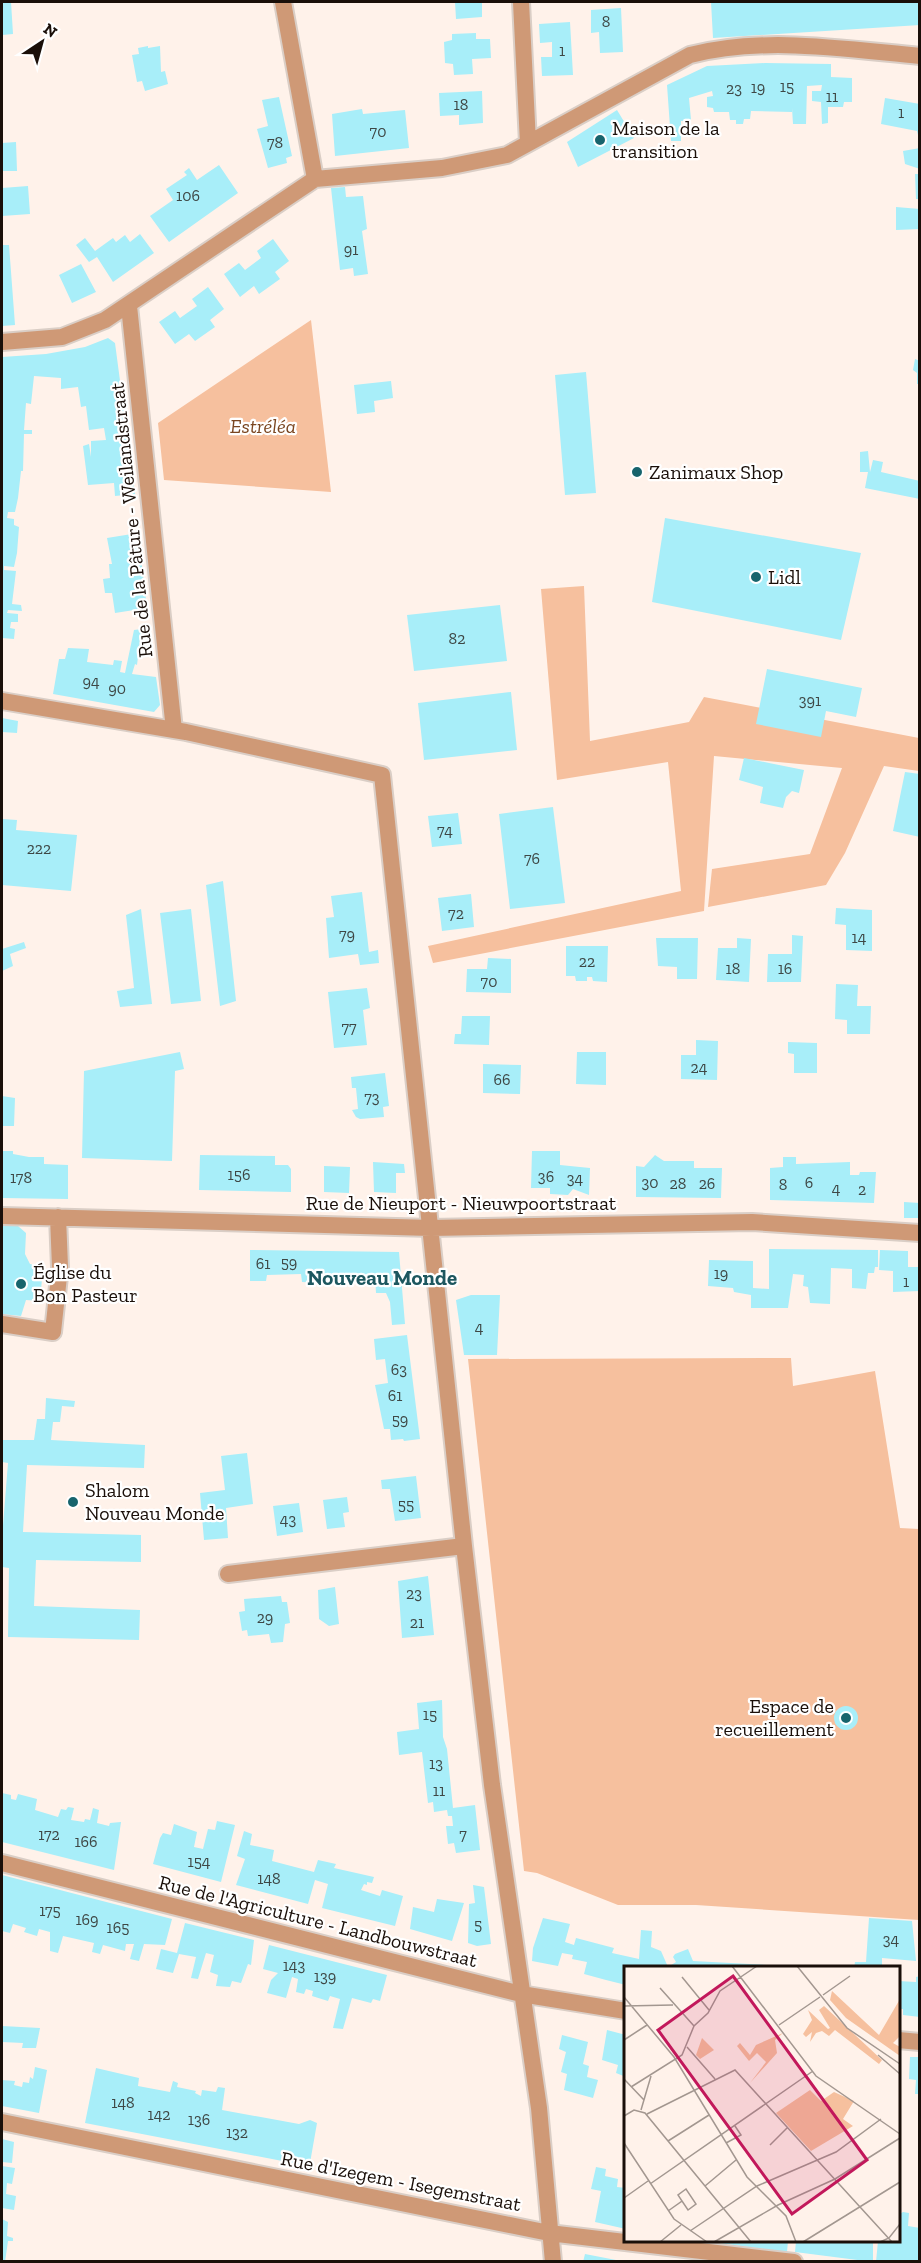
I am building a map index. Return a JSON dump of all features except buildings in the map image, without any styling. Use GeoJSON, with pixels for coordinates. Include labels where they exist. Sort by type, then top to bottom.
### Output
{"type":"FeatureCollection","features":[{"type":"Feature","properties":{"kind":"street"},"geometry":{"type":"LineString","coordinates":[[283,2],[315,179]]}},
{"type":"Feature","properties":{"kind":"street"},"geometry":{"type":"LineString","coordinates":[[521,2],[528,143]]}},
{"type":"Feature","properties":{"kind":"street"},"geometry":{"type":"LineString","coordinates":[[2,342],[45,340],[76,333],[129,306],[315,179],[442,168],[507,155],[690,55],[722,46],[808,46],[920,56]]}},
{"type":"Feature","properties":{"kind":"street","name":"Rue de la Pâture - Weilandstraat"},"geometry":{"type":"LineString","coordinates":[[129,306],[174,730]]}},
{"type":"Feature","properties":{"kind":"street"},"geometry":{"type":"LineString","coordinates":[[2,700],[174,730],[382,776],[464,1546],[521,1994],[539,2108],[549,2233],[554,2262]]}},
{"type":"Feature","properties":{"kind":"street","name":"Rue de Nieuport - Nieuwpoortstraat"},"geometry":{"type":"LineString","coordinates":[[2,1216],[431,1228],[752,1222],[920,1233]]}},
{"type":"Feature","properties":{"kind":"street"},"geometry":{"type":"LineString","coordinates":[[2,1324],[53,1332],[60,1267],[58,1217]]}},
{"type":"Feature","properties":{"kind":"street"},"geometry":{"type":"LineString","coordinates":[[228,1574],[464,1546]]}},
{"type":"Feature","properties":{"kind":"street","name":"Rue de l'Agriculture - Landbouwstraat"},"geometry":{"type":"LineString","coordinates":[[2,1863],[521,1994],[624,2011]]}},
{"type":"Feature","properties":{"kind":"street"},"geometry":{"type":"LineString","coordinates":[[900,2040],[920,2042]]}},
{"type":"Feature","properties":{"kind":"street","name":"Rue d'Izegem - Isegemstraat"},"geometry":{"type":"LineString","coordinates":[[2,2122],[549,2233],[624,2242]]}},
{"type":"Feature","properties":{"kind":"street","name":"Rue d'Izegem - Isegemstraat"},"geometry":{"type":"LineString","coordinates":[[625,2242],[794,2262]]}},
{"type":"Feature","properties":{"kind":"green space","name":"Estréléa"},"geometry":{"type":"Polygon","coordinates":[[[311,320],[331,492],[164,480],[158,423],[311,320]]]}},
{"type":"Feature","properties":{"kind":"green space"},"geometry":{"type":"Polygon","coordinates":[[[584,586],[590,741],[689,722],[704,697],[919,738],[919,771],[884,766],[845,853],[826,885],[708,907],[712,869],[810,854],[842,768],[714,756],[704,911],[433,963],[428,946],[681,891],[668,762],[557,780],[541,589],[584,586]]]}},
{"type":"Feature","properties":{"kind":"green space"},"geometry":{"type":"Polygon","coordinates":[[[791,1358],[793,1386],[875,1371],[900,1528],[919,1529],[919,1920],[696,1905],[618,1905],[537,1873],[524,1871],[468,1359],[791,1358]]]}},
{"type":"Feature","properties":{"kind":"place","name":"Maison de la transition"},"geometry":{"type":"Point","coordinates":[600,140]}},
{"type":"Feature","properties":{"kind":"place","name":"Zanimaux Shop"},"geometry":{"type":"Point","coordinates":[637,472]}},
{"type":"Feature","properties":{"kind":"place","name":"Lidl"},"geometry":{"type":"Point","coordinates":[756,577]}},
{"type":"Feature","properties":{"kind":"place","name":"Église du Bon Pasteur"},"geometry":{"type":"Point","coordinates":[21,1284]}},
{"type":"Feature","properties":{"kind":"place","name":"Shalom Nouveau Monde"},"geometry":{"type":"Point","coordinates":[73,1502]}},
{"type":"Feature","properties":{"kind":"place","name":"Espace de recueillement"},"geometry":{"type":"Point","coordinates":[846,1718]}},
{"type":"Feature","properties":{"kind":"district","name":"Nouveau Monde"},"geometry":{"type":"Point","coordinates":[382,1277]}}]}
